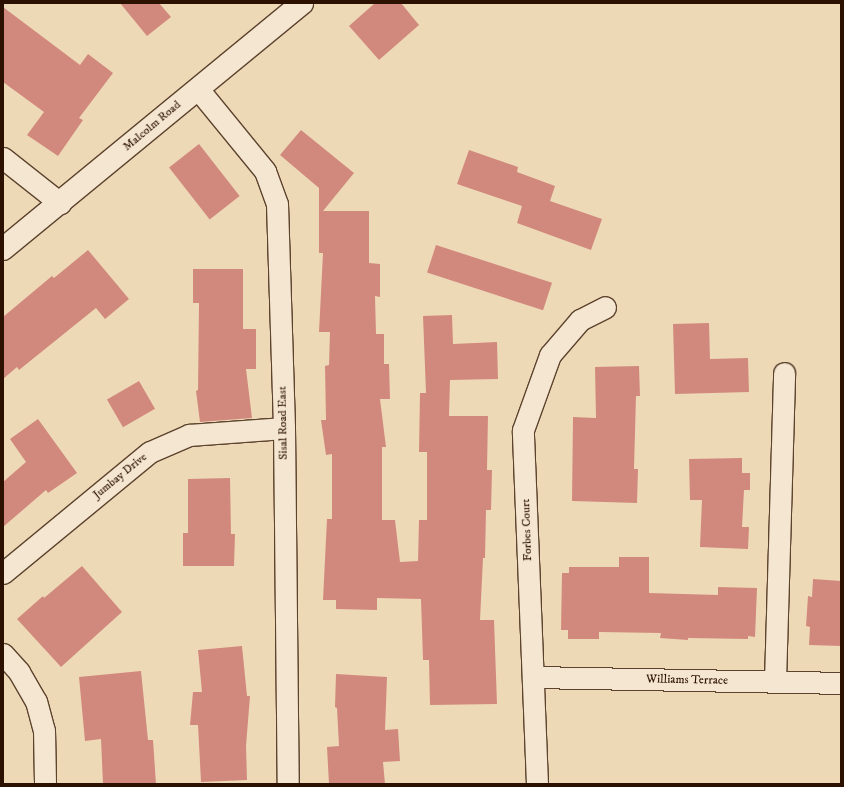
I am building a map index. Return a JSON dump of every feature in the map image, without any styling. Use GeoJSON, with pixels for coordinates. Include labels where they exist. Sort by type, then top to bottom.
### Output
{"type":"FeatureCollection","features":[{"type":"Feature","properties":{"kind":"street","name":"Malcolm Road"},"geometry":{"type":"LineString","coordinates":[[3,249],[302,3]]}},
{"type":"Feature","properties":{"kind":"street","name":"Sisal Road East"},"geometry":{"type":"LineString","coordinates":[[198,89],[265,171],[277,204],[284,428],[288,784]]}},
{"type":"Feature","properties":{"kind":"street"},"geometry":{"type":"LineString","coordinates":[[3,158],[60,203]]}},
{"type":"Feature","properties":{"kind":"street","name":"Forbes Court"},"geometry":{"type":"LineString","coordinates":[[537,784],[524,430],[550,355],[580,320],[606,306]]}},
{"type":"Feature","properties":{"kind":"street"},"geometry":{"type":"LineString","coordinates":[[775,681],[784,373]]}},
{"type":"Feature","properties":{"kind":"street","name":"Jumbay Drive"},"geometry":{"type":"LineString","coordinates":[[3,573],[150,452],[189,435],[284,428]]}},
{"type":"Feature","properties":{"kind":"street"},"geometry":{"type":"LineString","coordinates":[[3,654],[19,672],[36,701],[44,730],[45,784]]}},
{"type":"Feature","properties":{"kind":"street","name":"Williams Terrace"},"geometry":{"type":"LineString","coordinates":[[533,677],[841,683]]}},
{"type":"Feature","properties":{"kind":"building"},"geometry":{"type":"Polygon","coordinates":[[[120,3],[159,3],[171,17],[147,36],[120,3]]]}},
{"type":"Feature","properties":{"kind":"building"},"geometry":{"type":"Polygon","coordinates":[[[375,3],[401,3],[419,25],[379,60],[349,26],[375,3]]]}},
{"type":"Feature","properties":{"kind":"building"},"geometry":{"type":"Polygon","coordinates":[[[3,7],[80,65],[88,54],[113,73],[79,118],[83,120],[58,156],[27,135],[44,112],[3,82],[3,7]]]}},
{"type":"Feature","properties":{"kind":"building"},"geometry":{"type":"Polygon","coordinates":[[[301,130],[354,173],[323,211],[369,211],[369,263],[380,264],[380,297],[375,296],[376,334],[384,334],[384,364],[389,364],[390,399],[380,399],[386,447],[382,447],[382,520],[395,520],[400,562],[418,561],[419,520],[427,520],[427,452],[419,452],[420,393],[426,393],[423,316],[452,315],[453,344],[497,342],[498,379],[450,380],[449,416],[488,416],[487,470],[492,470],[491,510],[486,510],[485,558],[483,558],[480,620],[494,620],[497,704],[430,705],[429,660],[423,660],[421,599],[377,598],[377,610],[336,609],[336,600],[323,600],[327,519],[332,519],[332,454],[326,455],[321,420],[326,420],[325,366],[329,365],[330,332],[319,332],[323,253],[319,253],[319,188],[280,155],[301,130]]]}},
{"type":"Feature","properties":{"kind":"building"},"geometry":{"type":"Polygon","coordinates":[[[199,144],[240,196],[210,219],[169,167],[199,144]]]}},
{"type":"Feature","properties":{"kind":"building"},"geometry":{"type":"Polygon","coordinates":[[[469,150],[518,167],[517,172],[555,186],[550,201],[602,219],[591,250],[517,223],[522,206],[457,184],[469,150]]]}},
{"type":"Feature","properties":{"kind":"building"},"geometry":{"type":"Polygon","coordinates":[[[436,245],[552,283],[543,310],[427,273],[436,245]]]}},
{"type":"Feature","properties":{"kind":"building"},"geometry":{"type":"Polygon","coordinates":[[[88,250],[129,299],[105,319],[96,308],[19,370],[17,367],[3,379],[3,317],[52,276],[54,278],[88,250]]]}},
{"type":"Feature","properties":{"kind":"building"},"geometry":{"type":"Polygon","coordinates":[[[193,269],[243,269],[243,329],[256,329],[256,369],[246,369],[252,418],[200,422],[196,391],[198,390],[199,303],[193,303],[193,269]]]}},
{"type":"Feature","properties":{"kind":"building"},"geometry":{"type":"Polygon","coordinates":[[[709,323],[710,359],[748,358],[749,392],[675,394],[673,324],[709,323]]]}},
{"type":"Feature","properties":{"kind":"building"},"geometry":{"type":"Polygon","coordinates":[[[639,366],[640,396],[636,396],[634,469],[638,469],[637,503],[572,501],[573,417],[596,418],[595,367],[639,366]]]}},
{"type":"Feature","properties":{"kind":"building"},"geometry":{"type":"Polygon","coordinates":[[[139,381],[155,409],[123,427],[107,400],[139,381]]]}},
{"type":"Feature","properties":{"kind":"building"},"geometry":{"type":"Polygon","coordinates":[[[38,419],[77,473],[48,493],[46,490],[3,527],[3,482],[26,462],[10,439],[38,419]]]}},
{"type":"Feature","properties":{"kind":"building"},"geometry":{"type":"Polygon","coordinates":[[[742,458],[742,473],[750,473],[750,490],[744,490],[742,527],[749,527],[748,549],[700,547],[702,500],[690,500],[689,459],[742,458]]]}},
{"type":"Feature","properties":{"kind":"building"},"geometry":{"type":"Polygon","coordinates":[[[230,478],[231,534],[235,534],[234,566],[183,566],[183,533],[188,533],[188,479],[230,478]]]}},
{"type":"Feature","properties":{"kind":"building"},"geometry":{"type":"Polygon","coordinates":[[[619,557],[649,557],[649,593],[718,595],[718,587],[757,588],[755,637],[748,636],[748,639],[688,638],[688,640],[660,638],[661,633],[599,632],[599,639],[568,639],[568,630],[561,630],[562,573],[569,573],[569,567],[619,567],[619,557]]]}},
{"type":"Feature","properties":{"kind":"building"},"geometry":{"type":"Polygon","coordinates":[[[82,566],[122,612],[61,667],[17,619],[43,596],[44,598],[82,566]]]}},
{"type":"Feature","properties":{"kind":"building"},"geometry":{"type":"Polygon","coordinates":[[[813,579],[841,581],[841,646],[809,645],[810,627],[806,626],[808,596],[812,597],[813,579]]]}},
{"type":"Feature","properties":{"kind":"building"},"geometry":{"type":"Polygon","coordinates":[[[242,646],[247,696],[250,696],[246,746],[247,780],[201,782],[198,725],[190,725],[193,692],[202,692],[198,650],[242,646]]]}},
{"type":"Feature","properties":{"kind":"building"},"geometry":{"type":"Polygon","coordinates":[[[141,671],[148,740],[153,740],[156,784],[103,784],[101,739],[85,741],[79,677],[141,671]]]}},
{"type":"Feature","properties":{"kind":"building"},"geometry":{"type":"Polygon","coordinates":[[[336,674],[387,677],[385,730],[398,729],[400,761],[383,762],[385,784],[329,784],[327,747],[339,746],[337,708],[335,707],[336,674]]]}}]}
